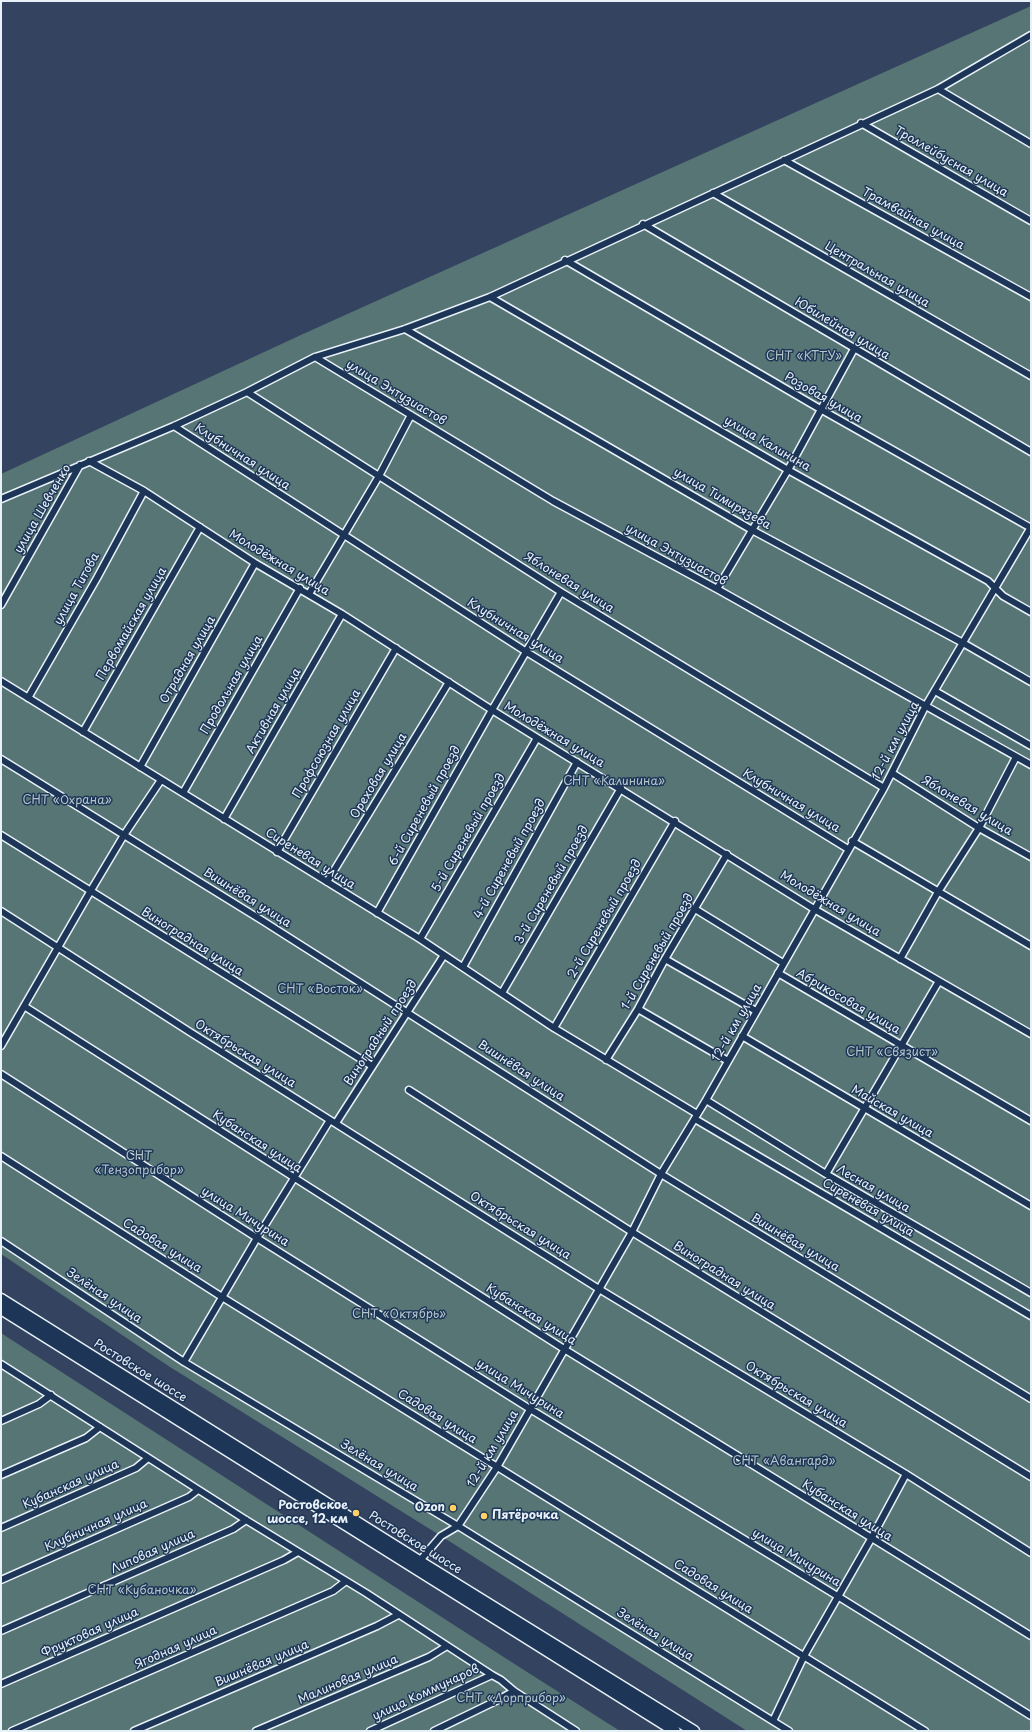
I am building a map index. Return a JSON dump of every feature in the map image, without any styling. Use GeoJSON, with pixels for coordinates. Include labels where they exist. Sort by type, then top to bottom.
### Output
{"type":"FeatureCollection","features":[{"type":"Feature","properties":{"kind":"highway","name":"Ростовское шоссе"},"geometry":{"type":"LineString","coordinates":[[1,1299],[675,1731]]}},
{"type":"Feature","properties":{"kind":"highway","name":"Ростовское шоссе"},"geometry":{"type":"LineString","coordinates":[[1,1309],[417,1565],[694,1731]]}},
{"type":"Feature","properties":{"kind":"street"},"geometry":{"type":"LineString","coordinates":[[1,499],[174,426],[247,392],[315,357],[404,330],[490,296],[938,88],[1031,35]]}},
{"type":"Feature","properties":{"kind":"street"},"geometry":{"type":"LineString","coordinates":[[938,88],[1031,144]]}},
{"type":"Feature","properties":{"kind":"street","name":"Троллейбусная улица"},"geometry":{"type":"LineString","coordinates":[[861,123],[1031,221]]}},
{"type":"Feature","properties":{"kind":"street","name":"Трамвайная улица"},"geometry":{"type":"LineString","coordinates":[[784,160],[1031,297]]}},
{"type":"Feature","properties":{"kind":"street","name":"Центральная улица"},"geometry":{"type":"LineString","coordinates":[[713,193],[1031,376]]}},
{"type":"Feature","properties":{"kind":"street","name":"Юбилейная улица"},"geometry":{"type":"LineString","coordinates":[[643,224],[1031,452]]}},
{"type":"Feature","properties":{"kind":"street","name":"Розовая улица"},"geometry":{"type":"LineString","coordinates":[[565,260],[1030,530]]}},
{"type":"Feature","properties":{"kind":"street","name":"улица Калинина"},"geometry":{"type":"LineString","coordinates":[[490,296],[788,470],[988,581],[1003,596],[1031,612]]}},
{"type":"Feature","properties":{"kind":"street","name":"улица Тимирязева"},"geometry":{"type":"LineString","coordinates":[[404,330],[752,530],[964,643],[1031,682]]}},
{"type":"Feature","properties":{"kind":"street"},"geometry":{"type":"LineString","coordinates":[[717,589],[788,470],[854,349]]}},
{"type":"Feature","properties":{"kind":"street","name":"улица Энтузиастов"},"geometry":{"type":"LineString","coordinates":[[315,357],[553,501],[717,589],[925,707],[1031,765]]}},
{"type":"Feature","properties":{"kind":"street","name":"Яблоневая улица"},"geometry":{"type":"LineString","coordinates":[[247,392],[561,592],[884,788]]}},
{"type":"Feature","properties":{"kind":"street"},"geometry":{"type":"LineString","coordinates":[[309,594],[379,476],[411,415]]}},
{"type":"Feature","properties":{"kind":"street","name":"Клубничная улица"},"geometry":{"type":"LineString","coordinates":[[174,426],[525,651],[848,849]]}},
{"type":"Feature","properties":{"kind":"street","name":"Молодёжная улица"},"geometry":{"type":"LineString","coordinates":[[89,461],[144,491],[255,563],[300,588],[492,710],[675,821],[814,909],[1031,1034]]}},
{"type":"Feature","properties":{"kind":"street","name":"улица Шевченко"},"geometry":{"type":"LineString","coordinates":[[1,605],[81,465]]}},
{"type":"Feature","properties":{"kind":"street","name":"улица Титова"},"geometry":{"type":"LineString","coordinates":[[28,698],[97,578],[144,491]]}},
{"type":"Feature","properties":{"kind":"street","name":"Первомайская улица"},"geometry":{"type":"LineString","coordinates":[[83,732],[200,527]]}},
{"type":"Feature","properties":{"kind":"street","name":"12-й км улица"},"geometry":{"type":"LineString","coordinates":[[458,1526],[497,1467],[632,1232],[661,1174],[706,1100],[884,788],[925,707],[1030,530]]}},
{"type":"Feature","properties":{"kind":"street","name":"Отрадная улица"},"geometry":{"type":"LineString","coordinates":[[140,767],[255,563]]}},
{"type":"Feature","properties":{"kind":"street","name":"Продольная улица"},"geometry":{"type":"LineString","coordinates":[[183,793],[300,588]]}},
{"type":"Feature","properties":{"kind":"street","name":"6-й Сиреневый проезд"},"geometry":{"type":"LineString","coordinates":[[377,913],[525,651],[561,592]]}},
{"type":"Feature","properties":{"kind":"street","name":"Активная улица"},"geometry":{"type":"LineString","coordinates":[[224,819],[342,614]]}},
{"type":"Feature","properties":{"kind":"street","name":"Профсоюзная улица"},"geometry":{"type":"LineString","coordinates":[[277,852],[396,648]]}},
{"type":"Feature","properties":{"kind":"street","name":"Сиреневая улица"},"geometry":{"type":"LineString","coordinates":[[1,681],[420,939],[554,1028],[696,1117],[1031,1316]]}},
{"type":"Feature","properties":{"kind":"street","name":"Ореховая улица"},"geometry":{"type":"LineString","coordinates":[[327,882],[449,682]]}},
{"type":"Feature","properties":{"kind":"street"},"geometry":{"type":"LineString","coordinates":[[935,691],[1031,746]]}},
{"type":"Feature","properties":{"kind":"street","name":"5-й Сиреневый проезд"},"geometry":{"type":"LineString","coordinates":[[420,939],[537,738]]}},
{"type":"Feature","properties":{"kind":"street"},"geometry":{"type":"LineString","coordinates":[[900,958],[938,892],[979,828],[1016,757]]}},
{"type":"Feature","properties":{"kind":"street","name":"Вишнёвая улица"},"geometry":{"type":"LineString","coordinates":[[1,759],[270,925],[661,1174],[1031,1399]]}},
{"type":"Feature","properties":{"kind":"street","name":"4-й Сиреневый проезд"},"geometry":{"type":"LineString","coordinates":[[463,967],[577,762]]}},
{"type":"Feature","properties":{"kind":"street","name":"Яблоневая улица"},"geometry":{"type":"LineString","coordinates":[[892,773],[979,828],[1031,857]]}},
{"type":"Feature","properties":{"kind":"street"},"geometry":{"type":"LineString","coordinates":[[1,1046],[124,835],[162,780]]}},
{"type":"Feature","properties":{"kind":"street","name":"3-й Сиреневый проезд"},"geometry":{"type":"LineString","coordinates":[[502,993],[621,788]]}},
{"type":"Feature","properties":{"kind":"street","name":"2-й Сиреневый проезд"},"geometry":{"type":"LineString","coordinates":[[554,1028],[675,821]]}},
{"type":"Feature","properties":{"kind":"street","name":"Виноградная улица"},"geometry":{"type":"LineString","coordinates":[[1,835],[90,892],[372,1066]]}},
{"type":"Feature","properties":{"kind":"street","name":"Клубничная улица"},"geometry":{"type":"LineString","coordinates":[[852,842],[1031,946]]}},
{"type":"Feature","properties":{"kind":"street","name":"1-й Сиреневый проезд"},"geometry":{"type":"LineString","coordinates":[[606,1060],[638,1009],[665,959],[727,854]]}},
{"type":"Feature","properties":{"kind":"street"},"geometry":{"type":"LineString","coordinates":[[695,909],[783,963]]}},
{"type":"Feature","properties":{"kind":"street","name":"Октябрьская улица"},"geometry":{"type":"LineString","coordinates":[[1,912],[599,1288],[906,1474],[1031,1553]]}},
{"type":"Feature","properties":{"kind":"street","name":"Виноградный проезд"},"geometry":{"type":"LineString","coordinates":[[336,1123],[444,955]]}},
{"type":"Feature","properties":{"kind":"street"},"geometry":{"type":"LineString","coordinates":[[665,959],[756,1011]]}},
{"type":"Feature","properties":{"kind":"street","name":"Абрикосовая улица"},"geometry":{"type":"LineString","coordinates":[[778,974],[1031,1121]]}},
{"type":"Feature","properties":{"kind":"street"},"geometry":{"type":"LineString","coordinates":[[826,1174],[864,1108],[902,1047],[939,981]]}},
{"type":"Feature","properties":{"kind":"street","name":"Кубанская улица"},"geometry":{"type":"LineString","coordinates":[[24,1006],[294,1179],[564,1349],[1031,1636]]}},
{"type":"Feature","properties":{"kind":"street"},"geometry":{"type":"LineString","coordinates":[[638,1009],[728,1061]]}},
{"type":"Feature","properties":{"kind":"street","name":"Майская улица"},"geometry":{"type":"LineString","coordinates":[[742,1036],[1031,1206]]}},
{"type":"Feature","properties":{"kind":"street","name":"улица Мичурина"},"geometry":{"type":"LineString","coordinates":[[1,1074],[257,1238],[530,1409],[1031,1716]]}},
{"type":"Feature","properties":{"kind":"street","name":"Виноградная улица"},"geometry":{"type":"LineString","coordinates":[[409,1090],[632,1232],[1031,1477]]}},
{"type":"Feature","properties":{"kind":"street","name":"Лесная улица"},"geometry":{"type":"LineString","coordinates":[[706,1100],[826,1174],[1031,1292]]}},
{"type":"Feature","properties":{"kind":"street"},"geometry":{"type":"LineString","coordinates":[[184,1362],[257,1238],[330,1120]]}},
{"type":"Feature","properties":{"kind":"street","name":"Садовая улица"},"geometry":{"type":"LineString","coordinates":[[1,1156],[222,1297],[925,1731]]}},
{"type":"Feature","properties":{"kind":"street","name":"Зелёная улица"},"geometry":{"type":"LineString","coordinates":[[1,1241],[184,1362],[458,1526],[789,1731]]}},
{"type":"Feature","properties":{"kind":"street"},"geometry":{"type":"LineString","coordinates":[[1,1364],[198,1490],[346,1581],[501,1680],[514,1691],[571,1730]]}},
{"type":"Feature","properties":{"kind":"street"},"geometry":{"type":"LineString","coordinates":[[1,1421],[39,1404],[51,1395]]}},
{"type":"Feature","properties":{"kind":"street"},"geometry":{"type":"LineString","coordinates":[[1,1475],[86,1438],[100,1427]]}},
{"type":"Feature","properties":{"kind":"street","name":"Кубанская улица"},"geometry":{"type":"LineString","coordinates":[[1,1528],[136,1468],[148,1458]]}},
{"type":"Feature","properties":{"kind":"street"},"geometry":{"type":"LineString","coordinates":[[773,1721],[804,1656],[839,1597],[906,1474]]}},
{"type":"Feature","properties":{"kind":"street","name":"Клубничная улица"},"geometry":{"type":"LineString","coordinates":[[1,1580],[189,1497],[198,1490]]}},
{"type":"Feature","properties":{"kind":"street","name":"Липовая улица"},"geometry":{"type":"LineString","coordinates":[[1,1631],[233,1529],[246,1520]]}},
{"type":"Feature","properties":{"kind":"street"},"geometry":{"type":"LineString","coordinates":[[417,1565],[441,1536],[458,1526]]}},
{"type":"Feature","properties":{"kind":"street","name":"Фруктовая улица"},"geometry":{"type":"LineString","coordinates":[[1,1684],[284,1560],[298,1552]]}},
{"type":"Feature","properties":{"kind":"street","name":"Ягодная улица"},"geometry":{"type":"LineString","coordinates":[[12,1731],[332,1591],[346,1581]]}},
{"type":"Feature","properties":{"kind":"street","name":"Вишнёвая улица"},"geometry":{"type":"LineString","coordinates":[[134,1731],[377,1626],[398,1615]]}},
{"type":"Feature","properties":{"kind":"street","name":"Малиновая улица"},"geometry":{"type":"LineString","coordinates":[[256,1731],[429,1657],[447,1646]]}},
{"type":"Feature","properties":{"kind":"street","name":"улица Коммунаров"},"geometry":{"type":"LineString","coordinates":[[370,1731],[492,1675]]}},
{"type":"Feature","properties":{"kind":"street"},"geometry":{"type":"LineString","coordinates":[[434,1731],[514,1691]]}},
{"type":"Feature","properties":{"kind":"green space"},"geometry":{"type":"Polygon","coordinates":[[[1031,6],[1031,1731],[747,1731],[449,1541],[170,1367],[1,1254],[1,474],[303,334],[1031,6]]]}},
{"type":"Feature","properties":{"kind":"green space","name":"СНТ «Кубаночка»"},"geometry":{"type":"Polygon","coordinates":[[[1,1333],[513,1663],[620,1731],[1,1731],[1,1333]]]}},
{"type":"Feature","properties":{"kind":"place","name":"Ozon"},"geometry":{"type":"Point","coordinates":[453,1508]}},
{"type":"Feature","properties":{"kind":"place","name":"Ростовское шоссе, 12 км"},"geometry":{"type":"Point","coordinates":[356,1513]}},
{"type":"Feature","properties":{"kind":"place","name":"Пятёрочка"},"geometry":{"type":"Point","coordinates":[484,1516]}},
{"type":"Feature","properties":{"kind":"park label","name":"СНТ «КТТУ»"},"geometry":{"type":"Point","coordinates":[804,357]}},
{"type":"Feature","properties":{"kind":"park label","name":"СНТ «Калинина»"},"geometry":{"type":"Point","coordinates":[614,782]}},
{"type":"Feature","properties":{"kind":"park label","name":"СНТ «Охрана»"},"geometry":{"type":"Point","coordinates":[67,801]}},
{"type":"Feature","properties":{"kind":"park label","name":"СНТ «Восток»"},"geometry":{"type":"Point","coordinates":[320,990]}},
{"type":"Feature","properties":{"kind":"park label","name":"СНТ «Связист»"},"geometry":{"type":"Point","coordinates":[892,1053]}},
{"type":"Feature","properties":{"kind":"park label","name":"СНТ «Тензоприбор»"},"geometry":{"type":"Point","coordinates":[139,1164]}},
{"type":"Feature","properties":{"kind":"park label","name":"СНТ «Октябрь»"},"geometry":{"type":"Point","coordinates":[399,1315]}},
{"type":"Feature","properties":{"kind":"park label","name":"СНТ «Авангард»"},"geometry":{"type":"Point","coordinates":[784,1462]}},
{"type":"Feature","properties":{"kind":"park label","name":"СНТ «Дорприбор»"},"geometry":{"type":"Point","coordinates":[511,1699]}}]}
